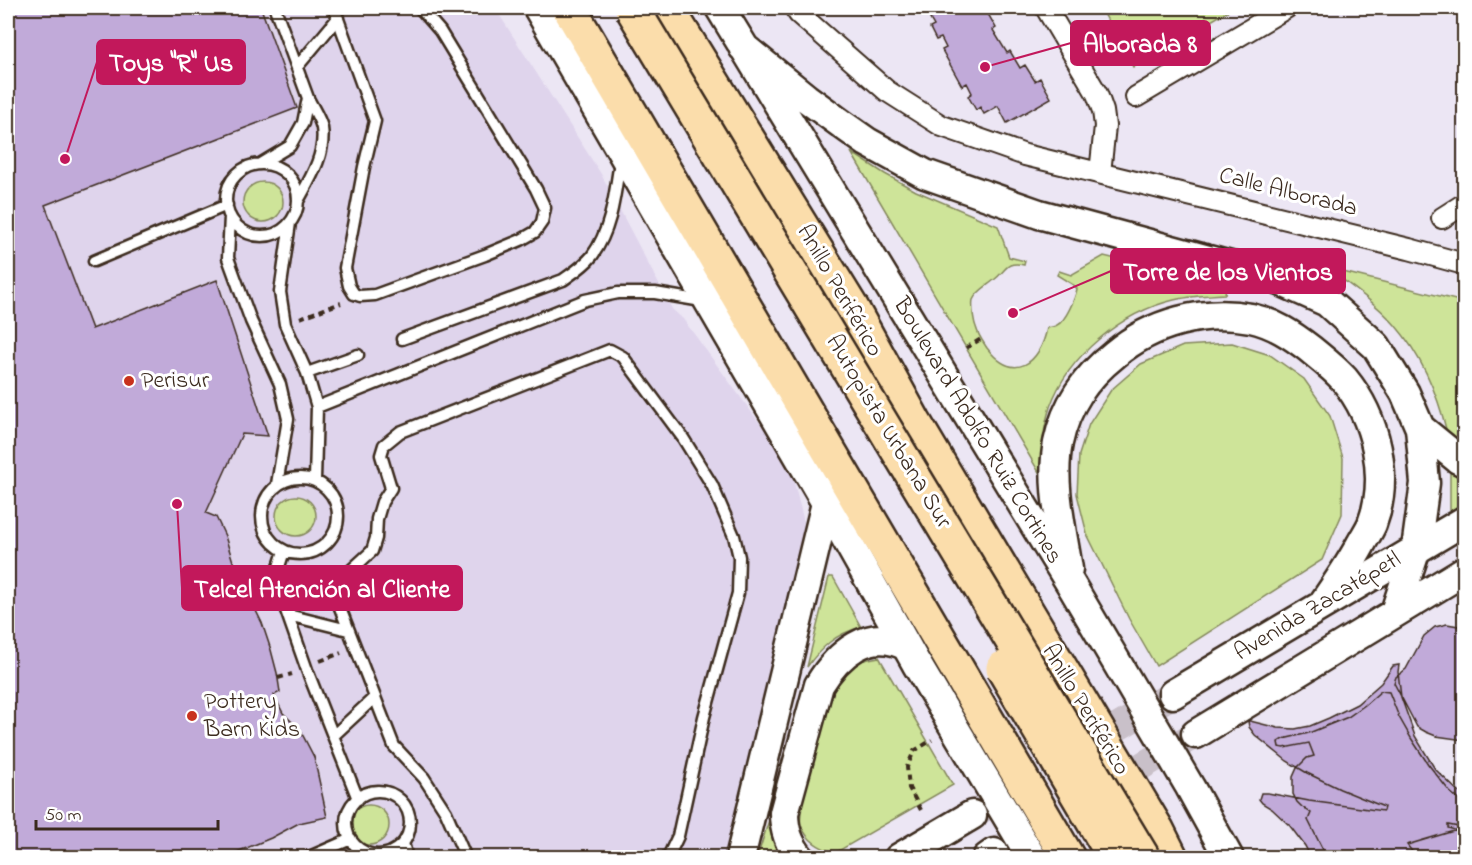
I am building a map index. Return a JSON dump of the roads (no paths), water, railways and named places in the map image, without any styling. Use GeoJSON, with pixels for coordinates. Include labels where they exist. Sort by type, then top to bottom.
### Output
{"type":"FeatureCollection","features":[{"type":"Feature","properties":{"kind":"highway"},"geometry":{"type":"LineString","coordinates":[[552,8],[695,223]]}},
{"type":"Feature","properties":{"kind":"highway"},"geometry":{"type":"LineString","coordinates":[[569,8],[1068,858]]}},
{"type":"Feature","properties":{"kind":"highway","name":"Autopista Urbana Sur"},"geometry":{"type":"LineString","coordinates":[[608,8],[854,415],[1115,858]]}},
{"type":"Feature","properties":{"kind":"highway","name":"Autopista Urbana Sur"},"geometry":{"type":"LineString","coordinates":[[632,8],[1143,858]]}},
{"type":"Feature","properties":{"kind":"highway","name":"Anillo Periférico"},"geometry":{"type":"LineString","coordinates":[[667,8],[851,307],[914,422],[1145,810],[1171,858]]}},
{"type":"Feature","properties":{"kind":"main road"},"geometry":{"type":"LineString","coordinates":[[538,8],[826,503],[906,646],[1032,858]]}},
{"type":"Feature","properties":{"kind":"main road","name":"Boulevard Adolfo Ruiz Cortines"},"geometry":{"type":"LineString","coordinates":[[720,8],[1070,583],[1229,858]]}},
{"type":"Feature","properties":{"kind":"main road"},"geometry":{"type":"LineString","coordinates":[[744,47],[806,98],[867,142],[925,174],[1039,214],[1271,277],[1327,302],[1376,346],[1405,393],[1420,428],[1425,483],[1416,549],[1395,612]]}},
{"type":"Feature","properties":{"kind":"main road"},"geometry":{"type":"LineString","coordinates":[[1070,583],[1055,466],[1062,429],[1076,396],[1104,362],[1124,346],[1146,333],[1189,318],[1234,316],[1271,324],[1298,339],[1328,363],[1344,379],[1359,400],[1375,438],[1379,489],[1371,525],[1346,572],[1322,605]]}},
{"type":"Feature","properties":{"kind":"main road"},"geometry":{"type":"LineString","coordinates":[[1420,428],[1464,462]]}},
{"type":"Feature","properties":{"kind":"main road"},"geometry":{"type":"LineString","coordinates":[[740,858],[826,503]]}},
{"type":"Feature","properties":{"kind":"main road","name":"Avenida Zacatépetl"},"geometry":{"type":"LineString","coordinates":[[1173,694],[1464,521]]}},
{"type":"Feature","properties":{"kind":"main road","name":"Avenida Zacatépetl"},"geometry":{"type":"LineString","coordinates":[[1196,734],[1464,571]]}},
{"type":"Feature","properties":{"kind":"main road"},"geometry":{"type":"LineString","coordinates":[[800,858],[789,841],[784,827],[784,813],[819,685],[837,660],[860,644],[869,640],[889,639],[906,646]]}},
{"type":"Feature","properties":{"kind":"main road"},"geometry":{"type":"LineString","coordinates":[[899,858],[972,815]]}},
{"type":"Feature","properties":{"kind":"street","name":"Calle Alborada"},"geometry":{"type":"LineString","coordinates":[[795,8],[887,91],[942,126],[1025,155],[1464,264]]}},
{"type":"Feature","properties":{"kind":"street"},"geometry":{"type":"LineString","coordinates":[[1046,8],[1096,94],[1103,111],[1106,126],[1100,173]]}},
{"type":"Feature","properties":{"kind":"street"},"geometry":{"type":"LineString","coordinates":[[1136,97],[1286,8]]}},
{"type":"Feature","properties":{"kind":"street"},"geometry":{"type":"LineString","coordinates":[[1442,218],[1464,204]]}},
{"type":"Feature","properties":{"kind":"lane"},"geometry":{"type":"LineString","coordinates":[[275,8],[308,98],[322,127],[321,150],[312,178],[298,201]]}},
{"type":"Feature","properties":{"kind":"lane"},"geometry":{"type":"LineString","coordinates":[[336,13],[375,121],[345,267],[348,286],[354,294],[360,296],[375,295],[520,240],[535,232],[542,222],[545,208],[536,189],[440,31],[420,8]]}},
{"type":"Feature","properties":{"kind":"lane"},"geometry":{"type":"LineString","coordinates":[[297,67],[336,13]]}},
{"type":"Feature","properties":{"kind":"lane"},"geometry":{"type":"LineString","coordinates":[[260,164],[290,146],[303,123],[308,98]]}},
{"type":"Feature","properties":{"kind":"lane"},"geometry":{"type":"LineString","coordinates":[[402,339],[563,280],[578,270],[601,242],[611,214],[622,152]]}},
{"type":"Feature","properties":{"kind":"lane"},"geometry":{"type":"LineString","coordinates":[[277,484],[288,419],[280,384],[251,321],[228,258],[227,193],[238,172],[248,166],[260,164],[272,165],[282,170],[291,178],[296,189],[298,201],[296,212],[290,223],[280,292],[285,324],[308,373],[317,407],[315,480]]}},
{"type":"Feature","properties":{"kind":"lane"},"geometry":{"type":"LineString","coordinates":[[228,210],[237,226],[258,235],[270,235],[290,223]]}},
{"type":"Feature","properties":{"kind":"lane"},"geometry":{"type":"LineString","coordinates":[[94,261],[228,210]]}},
{"type":"Feature","properties":{"kind":"lane"},"geometry":{"type":"LineString","coordinates":[[317,407],[585,300],[618,293],[655,293],[709,302]]}},
{"type":"Feature","properties":{"kind":"lane"},"geometry":{"type":"LineString","coordinates":[[466,858],[446,812],[424,778],[394,746],[339,605],[338,588],[348,573],[372,551],[382,502],[391,488],[381,455],[384,446],[400,432],[610,350],[623,357],[683,438],[712,485],[734,536],[739,556],[738,592],[704,717],[678,836],[668,855]]}},
{"type":"Feature","properties":{"kind":"lane"},"geometry":{"type":"LineString","coordinates":[[308,373],[358,355]]}},
{"type":"Feature","properties":{"kind":"lane"},"geometry":{"type":"LineString","coordinates":[[302,477],[315,480],[333,496],[338,520],[335,531],[320,549],[309,554],[297,555],[284,551],[273,544],[261,520],[262,506],[267,494],[277,484],[289,478],[302,477]]}},
{"type":"Feature","properties":{"kind":"lane"},"geometry":{"type":"LineString","coordinates":[[284,551],[275,579],[357,799]]}},
{"type":"Feature","properties":{"kind":"lane"},"geometry":{"type":"LineString","coordinates":[[288,615],[348,630]]}},
{"type":"Feature","properties":{"kind":"lane"},"geometry":{"type":"LineString","coordinates":[[333,736],[375,697]]}},
{"type":"Feature","properties":{"kind":"lane"},"geometry":{"type":"LineString","coordinates":[[378,791],[398,798],[409,814],[410,824],[404,843],[387,854],[367,855],[358,848],[347,829],[347,818],[357,799],[367,793],[378,791]]}},
{"type":"Feature","properties":{"kind":"lane"},"geometry":{"type":"LineString","coordinates":[[307,858],[351,839]]}},
{"type":"Feature","properties":{"kind":"lane"},"geometry":{"type":"LineString","coordinates":[[404,843],[407,858]]}},
{"type":"Feature","properties":{"kind":"tunnel"},"geometry":{"type":"LineString","coordinates":[[972,815],[1173,694]]}},
{"type":"Feature","properties":{"kind":"tunnel"},"geometry":{"type":"LineString","coordinates":[[994,853],[1196,734]]}},
{"type":"Feature","properties":{"kind":"place","name":"Alborada 8"},"geometry":{"type":"Point","coordinates":[985,67]}},
{"type":"Feature","properties":{"kind":"place","name":"Toys \"R\" Us"},"geometry":{"type":"Point","coordinates":[65,159]}},
{"type":"Feature","properties":{"kind":"place","name":"Torre de los Vientos"},"geometry":{"type":"Point","coordinates":[1013,313]}},
{"type":"Feature","properties":{"kind":"place","name":"Perisur"},"geometry":{"type":"Point","coordinates":[129,381]}},
{"type":"Feature","properties":{"kind":"place","name":"Telcel Atención al Cliente"},"geometry":{"type":"Point","coordinates":[177,504]}},
{"type":"Feature","properties":{"kind":"place","name":"Pottery Barn Kids"},"geometry":{"type":"Point","coordinates":[192,716]}}]}
